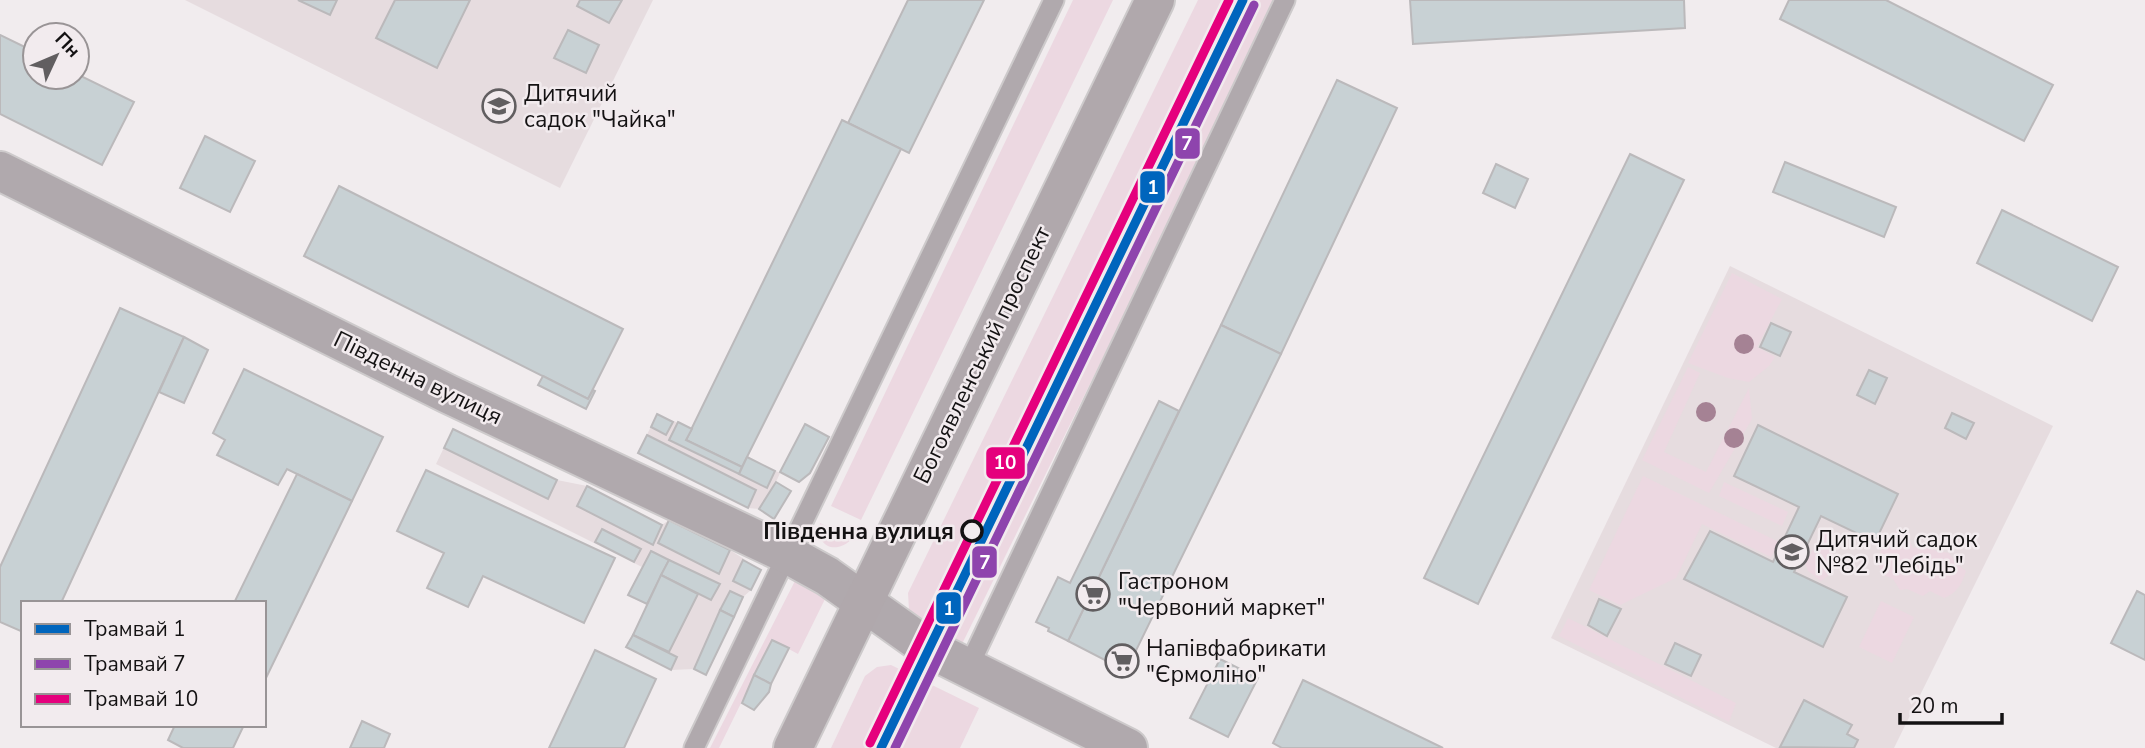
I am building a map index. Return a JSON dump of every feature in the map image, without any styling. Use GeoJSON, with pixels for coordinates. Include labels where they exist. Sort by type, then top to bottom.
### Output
{"type":"FeatureCollection","features":[{"type":"Feature","properties":{"kind":"main road","name":"Богоявленський проспект"},"geometry":{"type":"LineString","coordinates":[[793,748],[1155,0]]}},
{"type":"Feature","properties":{"kind":"street","name":"Південна вулиця"},"geometry":{"type":"LineString","coordinates":[[0,172],[448,394],[787,554],[827,576],[928,648],[1128,748]]}},
{"type":"Feature","properties":{"kind":"lane"},"geometry":{"type":"LineString","coordinates":[[694,748],[1054,0]]}},
{"type":"Feature","properties":{"kind":"lane"},"geometry":{"type":"LineString","coordinates":[[968,667],[1285,0]]}},
{"type":"Feature","properties":{"kind":"shaded area","name":"Дитячий садок \"Чайка\""},"geometry":{"type":"Polygon","coordinates":[[[185,0],[653,0],[560,188],[185,0]]]}},
{"type":"Feature","properties":{"kind":"shaded area"},"geometry":{"type":"Polygon","coordinates":[[[1073,0],[1113,0],[861,520],[831,506],[1073,0]]]}},
{"type":"Feature","properties":{"kind":"shaded area"},"geometry":{"type":"Polygon","coordinates":[[[1198,0],[1279,0],[961,646],[921,623],[909,610],[908,593],[1198,0]]]}},
{"type":"Feature","properties":{"kind":"shaded area","name":"Дитячий садок №82 \"Лебідь\""},"geometry":{"type":"Polygon","coordinates":[[[1730,266],[2053,426],[1894,748],[1776,748],[1551,638],[1730,266]]]}},
{"type":"Feature","properties":{"kind":"shaded area"},"geometry":{"type":"Polygon","coordinates":[[[1732,273],[1782,299],[1757,347],[1775,357],[1769,366],[1749,382],[1728,378],[1688,363],[1732,273]]]}},
{"type":"Feature","properties":{"kind":"shaded area"},"geometry":{"type":"Polygon","coordinates":[[[1688,367],[1700,373],[1664,452],[1706,472],[1749,388],[1752,419],[1709,493],[1642,460],[1688,367]]]}},
{"type":"Feature","properties":{"kind":"shaded area"},"geometry":{"type":"Polygon","coordinates":[[[657,414],[692,429],[741,467],[747,457],[780,473],[776,482],[774,519],[759,509],[748,508],[638,453],[657,414]]]}},
{"type":"Feature","properties":{"kind":"shaded area"},"geometry":{"type":"Polygon","coordinates":[[[453,429],[557,480],[587,486],[662,525],[669,520],[730,550],[761,570],[751,590],[743,597],[706,675],[694,669],[671,670],[626,647],[647,605],[628,595],[642,567],[436,464],[453,429]]]}},
{"type":"Feature","properties":{"kind":"shaded area"},"geometry":{"type":"Polygon","coordinates":[[[1643,476],[1779,542],[1771,557],[1702,524],[1676,578],[1620,605],[1589,590],[1643,476]]]}},
{"type":"Feature","properties":{"kind":"shaded area"},"geometry":{"type":"Polygon","coordinates":[[[1724,482],[1788,512],[1782,526],[1719,496],[1724,482]]]}},
{"type":"Feature","properties":{"kind":"shaded area"},"geometry":{"type":"Polygon","coordinates":[[[820,523],[853,538],[840,546],[829,546],[821,538],[820,523]]]}},
{"type":"Feature","properties":{"kind":"shaded area"},"geometry":{"type":"Polygon","coordinates":[[[1827,527],[1842,539],[1833,548],[1832,573],[1821,581],[1808,571],[1805,563],[1827,527]]]}},
{"type":"Feature","properties":{"kind":"shaded area"},"geometry":{"type":"Polygon","coordinates":[[[1897,530],[1908,536],[1913,548],[1927,545],[1936,551],[1949,553],[1956,564],[1966,571],[1956,591],[1944,598],[1930,591],[1923,596],[1907,589],[1900,590],[1893,579],[1882,574],[1879,562],[1881,550],[1897,530]]]}},
{"type":"Feature","properties":{"kind":"shaded area"},"geometry":{"type":"Polygon","coordinates":[[[799,573],[826,597],[798,654],[772,640],[719,748],[710,748],[799,573]]]}},
{"type":"Feature","properties":{"kind":"shaded area"},"geometry":{"type":"Polygon","coordinates":[[[1881,601],[1914,617],[1892,663],[1859,647],[1881,601]]]}},
{"type":"Feature","properties":{"kind":"shaded area"},"geometry":{"type":"Polygon","coordinates":[[[1568,618],[1736,703],[1729,722],[1559,636],[1568,618]]]}},
{"type":"Feature","properties":{"kind":"shaded area"},"geometry":{"type":"Polygon","coordinates":[[[891,665],[979,708],[960,748],[831,748],[865,676],[877,667],[891,665]]]}},
{"type":"Feature","properties":{"kind":"building"},"geometry":{"type":"Polygon","coordinates":[[[298,0],[337,0],[330,15],[298,0]]]}},
{"type":"Feature","properties":{"kind":"building"},"geometry":{"type":"Polygon","coordinates":[[[395,0],[470,0],[437,68],[376,38],[395,0]]]}},
{"type":"Feature","properties":{"kind":"building"},"geometry":{"type":"Polygon","coordinates":[[[580,0],[622,0],[609,23],[577,6],[580,0]]]}},
{"type":"Feature","properties":{"kind":"building"},"geometry":{"type":"Polygon","coordinates":[[[908,0],[984,0],[909,153],[848,123],[908,0]]]}},
{"type":"Feature","properties":{"kind":"building"},"geometry":{"type":"Polygon","coordinates":[[[1410,0],[1684,0],[1685,28],[1413,44],[1410,0]]]}},
{"type":"Feature","properties":{"kind":"building"},"geometry":{"type":"Polygon","coordinates":[[[1789,0],[1886,0],[2053,85],[2024,141],[1780,19],[1789,0]]]}},
{"type":"Feature","properties":{"kind":"building"},"geometry":{"type":"Polygon","coordinates":[[[568,30],[599,45],[586,73],[554,58],[568,30]]]}},
{"type":"Feature","properties":{"kind":"building"},"geometry":{"type":"Polygon","coordinates":[[[0,35],[21,45],[21,91],[91,91],[91,81],[134,102],[102,165],[0,114],[0,35]]]}},
{"type":"Feature","properties":{"kind":"building"},"geometry":{"type":"Polygon","coordinates":[[[1337,80],[1397,108],[1281,354],[1221,325],[1337,80]]]}},
{"type":"Feature","properties":{"kind":"building"},"geometry":{"type":"Polygon","coordinates":[[[842,120],[901,149],[742,467],[686,440],[842,120]]]}},
{"type":"Feature","properties":{"kind":"building"},"geometry":{"type":"Polygon","coordinates":[[[205,136],[255,161],[230,212],[180,188],[205,136]]]}},
{"type":"Feature","properties":{"kind":"building"},"geometry":{"type":"Polygon","coordinates":[[[1630,154],[1684,180],[1478,604],[1424,578],[1630,154]]]}},
{"type":"Feature","properties":{"kind":"building"},"geometry":{"type":"Polygon","coordinates":[[[1785,162],[1896,207],[1884,237],[1773,192],[1785,162]]]}},
{"type":"Feature","properties":{"kind":"building"},"geometry":{"type":"Polygon","coordinates":[[[1496,164],[1528,179],[1515,208],[1483,193],[1496,164]]]}},
{"type":"Feature","properties":{"kind":"building"},"geometry":{"type":"Polygon","coordinates":[[[339,186],[623,329],[588,399],[304,256],[339,186]]]}},
{"type":"Feature","properties":{"kind":"building"},"geometry":{"type":"Polygon","coordinates":[[[2002,210],[2118,267],[2092,321],[1977,263],[2002,210]]]}},
{"type":"Feature","properties":{"kind":"building"},"geometry":{"type":"Polygon","coordinates":[[[120,308],[184,337],[62,601],[21,601],[21,631],[0,622],[0,567],[120,308]]]}},
{"type":"Feature","properties":{"kind":"building"},"geometry":{"type":"Polygon","coordinates":[[[1771,323],[1791,332],[1780,356],[1760,347],[1771,323]]]}},
{"type":"Feature","properties":{"kind":"building"},"geometry":{"type":"Polygon","coordinates":[[[1221,325],[1281,354],[1126,671],[1068,641],[1221,325]]]}},
{"type":"Feature","properties":{"kind":"building"},"geometry":{"type":"Polygon","coordinates":[[[184,337],[208,350],[184,403],[159,392],[184,337]]]}},
{"type":"Feature","properties":{"kind":"building"},"geometry":{"type":"Polygon","coordinates":[[[244,369],[383,437],[352,501],[287,469],[278,485],[217,455],[225,440],[213,433],[244,369]]]}},
{"type":"Feature","properties":{"kind":"building"},"geometry":{"type":"Polygon","coordinates":[[[1869,370],[1887,378],[1875,404],[1857,395],[1869,370]]]}},
{"type":"Feature","properties":{"kind":"building"},"geometry":{"type":"Polygon","coordinates":[[[543,376],[588,399],[593,390],[595,391],[586,409],[538,385],[543,376]]]}},
{"type":"Feature","properties":{"kind":"building"},"geometry":{"type":"Polygon","coordinates":[[[1159,401],[1179,411],[1068,641],[1036,622],[1058,577],[1070,583],[1159,401]]]}},
{"type":"Feature","properties":{"kind":"building"},"geometry":{"type":"Polygon","coordinates":[[[1952,413],[1974,423],[1966,439],[1945,428],[1952,413]]]}},
{"type":"Feature","properties":{"kind":"building"},"geometry":{"type":"Polygon","coordinates":[[[657,414],[673,422],[666,435],[651,427],[657,414]]]}},
{"type":"Feature","properties":{"kind":"building"},"geometry":{"type":"Polygon","coordinates":[[[678,422],[692,429],[686,440],[742,467],[739,474],[669,440],[678,422]]]}},
{"type":"Feature","properties":{"kind":"building"},"geometry":{"type":"Polygon","coordinates":[[[805,424],[829,437],[810,473],[799,482],[780,472],[805,424]]]}},
{"type":"Feature","properties":{"kind":"building"},"geometry":{"type":"Polygon","coordinates":[[[1758,425],[1898,494],[1875,542],[1821,516],[1794,572],[1847,597],[1823,647],[1684,579],[1710,531],[1773,562],[1799,507],[1734,476],[1758,425]]]}},
{"type":"Feature","properties":{"kind":"building"},"geometry":{"type":"Polygon","coordinates":[[[453,429],[557,480],[548,499],[444,448],[453,429]]]}},
{"type":"Feature","properties":{"kind":"building"},"geometry":{"type":"Polygon","coordinates":[[[647,435],[756,490],[748,508],[638,453],[647,435]]]}},
{"type":"Feature","properties":{"kind":"building"},"geometry":{"type":"Polygon","coordinates":[[[747,457],[775,471],[767,488],[739,474],[747,457]]]}},
{"type":"Feature","properties":{"kind":"building"},"geometry":{"type":"Polygon","coordinates":[[[426,470],[615,558],[584,623],[483,576],[468,607],[427,588],[444,553],[397,531],[426,470]]]}},
{"type":"Feature","properties":{"kind":"building"},"geometry":{"type":"Polygon","coordinates":[[[297,474],[352,501],[266,678],[266,601],[235,601],[297,474]]]}},
{"type":"Feature","properties":{"kind":"building"},"geometry":{"type":"Polygon","coordinates":[[[776,482],[791,491],[774,519],[759,509],[776,482]]]}},
{"type":"Feature","properties":{"kind":"building"},"geometry":{"type":"Polygon","coordinates":[[[587,486],[662,525],[653,545],[577,506],[587,486]]]}},
{"type":"Feature","properties":{"kind":"building"},"geometry":{"type":"Polygon","coordinates":[[[669,520],[730,550],[719,574],[658,543],[669,520]]]}},
{"type":"Feature","properties":{"kind":"building"},"geometry":{"type":"Polygon","coordinates":[[[602,529],[641,549],[634,562],[595,542],[602,529]]]}},
{"type":"Feature","properties":{"kind":"building"},"geometry":{"type":"Polygon","coordinates":[[[651,551],[669,560],[647,604],[628,595],[651,551]]]}},
{"type":"Feature","properties":{"kind":"building"},"geometry":{"type":"Polygon","coordinates":[[[669,560],[720,584],[711,600],[661,575],[669,560]]]}},
{"type":"Feature","properties":{"kind":"building"},"geometry":{"type":"Polygon","coordinates":[[[743,560],[761,570],[751,590],[733,581],[743,560]]]}},
{"type":"Feature","properties":{"kind":"building"},"geometry":{"type":"Polygon","coordinates":[[[661,575],[698,594],[669,652],[633,635],[661,575]]]}},
{"type":"Feature","properties":{"kind":"building"},"geometry":{"type":"Polygon","coordinates":[[[730,591],[743,597],[734,617],[720,610],[730,591]]]}},
{"type":"Feature","properties":{"kind":"building"},"geometry":{"type":"Polygon","coordinates":[[[2137,591],[2145,595],[2145,660],[2111,643],[2137,591]]]}},
{"type":"Feature","properties":{"kind":"building"},"geometry":{"type":"Polygon","coordinates":[[[1599,599],[1621,609],[1607,636],[1588,625],[1599,599]]]}},
{"type":"Feature","properties":{"kind":"building"},"geometry":{"type":"Polygon","coordinates":[[[720,610],[734,617],[706,675],[694,669],[720,610]]]}},
{"type":"Feature","properties":{"kind":"building"},"geometry":{"type":"Polygon","coordinates":[[[633,635],[677,657],[671,670],[626,647],[633,635]]]}},
{"type":"Feature","properties":{"kind":"building"},"geometry":{"type":"Polygon","coordinates":[[[772,640],[789,648],[771,684],[754,675],[772,640]]]}},
{"type":"Feature","properties":{"kind":"building"},"geometry":{"type":"Polygon","coordinates":[[[1675,643],[1701,655],[1691,676],[1665,664],[1675,643]]]}},
{"type":"Feature","properties":{"kind":"building"},"geometry":{"type":"Polygon","coordinates":[[[595,650],[656,679],[624,748],[549,748],[595,650]]]}},
{"type":"Feature","properties":{"kind":"building"},"geometry":{"type":"Polygon","coordinates":[[[1220,659],[1258,678],[1228,737],[1190,718],[1220,659]]]}},
{"type":"Feature","properties":{"kind":"building"},"geometry":{"type":"Polygon","coordinates":[[[754,675],[771,684],[769,692],[754,710],[742,703],[754,675]]]}},
{"type":"Feature","properties":{"kind":"building"},"geometry":{"type":"Polygon","coordinates":[[[1303,680],[1443,748],[1282,748],[1273,743],[1303,680]]]}},
{"type":"Feature","properties":{"kind":"building"},"geometry":{"type":"Polygon","coordinates":[[[1804,700],[1852,725],[1847,734],[1858,740],[1854,748],[1780,747],[1804,700]]]}},
{"type":"Feature","properties":{"kind":"building"},"geometry":{"type":"Polygon","coordinates":[[[362,721],[390,734],[384,748],[350,748],[362,721]]]}},
{"type":"Feature","properties":{"kind":"building"},"geometry":{"type":"Polygon","coordinates":[[[174,727],[243,727],[233,748],[183,748],[168,740],[174,727]]]}},
{"type":"Feature","properties":{"kind":"tram line","name":"10"},"geometry":{"type":"LineString","coordinates":[[870,743],[1229,0]]}},
{"type":"Feature","properties":{"kind":"tram line","name":"1"},"geometry":{"type":"LineString","coordinates":[[881,748],[1243,0]]}},
{"type":"Feature","properties":{"kind":"tram line","name":"7"},"geometry":{"type":"LineString","coordinates":[[895,748],[1254,5]]}},
{"type":"Feature","properties":{"kind":"place","name":"Дитячий садок \"Чайка\""},"geometry":{"type":"Point","coordinates":[499,106]}},
{"type":"Feature","properties":{"kind":"place","name":"Південна вулиця"},"geometry":{"type":"Point","coordinates":[972,531]}},
{"type":"Feature","properties":{"kind":"place","name":"Дитячий садок №82 \"Лебідь\""},"geometry":{"type":"Point","coordinates":[1792,552]}},
{"type":"Feature","properties":{"kind":"place","name":"Гастроном \"Червоний маркет\""},"geometry":{"type":"Point","coordinates":[1093,594]}},
{"type":"Feature","properties":{"kind":"place","name":"Напівфабрикати \"Єрмоліно\""},"geometry":{"type":"Point","coordinates":[1122,661]}}]}
